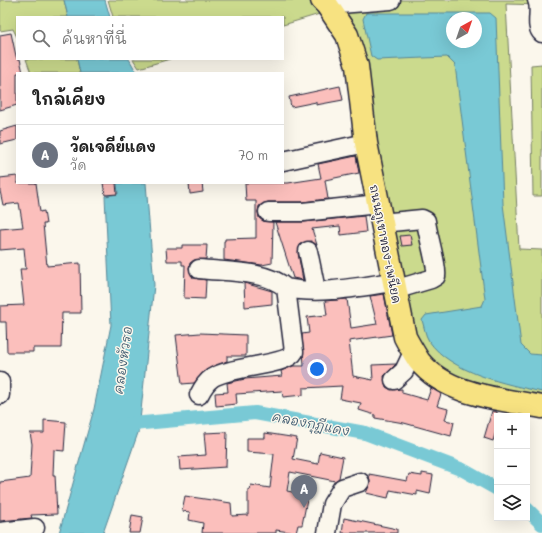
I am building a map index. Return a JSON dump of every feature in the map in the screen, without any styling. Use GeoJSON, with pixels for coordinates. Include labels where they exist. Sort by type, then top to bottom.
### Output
{"type":"FeatureCollection","features":[{"type":"Feature","properties":{"kind":"main road","name":"ถนนภูเขาทอง-เพนียด"},"geometry":{"type":"LineString","coordinates":[[325,3],[347,34],[357,66],[366,143],[393,286],[405,337],[413,352],[430,371],[441,379],[459,388],[479,394],[542,407]]}},
{"type":"Feature","properties":{"kind":"street"},"geometry":{"type":"LineString","coordinates":[[325,3],[391,0]]}},
{"type":"Feature","properties":{"kind":"street"},"geometry":{"type":"LineString","coordinates":[[537,0],[540,5],[538,28],[542,33]]}},
{"type":"Feature","properties":{"kind":"street"},"geometry":{"type":"LineString","coordinates":[[284,161],[366,143]]}},
{"type":"Feature","properties":{"kind":"street"},"geometry":{"type":"LineString","coordinates":[[199,269],[271,278],[278,281],[286,288],[301,291],[393,286],[431,279],[436,276],[437,271],[432,257],[426,221],[422,219],[380,214],[268,212]]}},
{"type":"Feature","properties":{"kind":"street"},"geometry":{"type":"LineString","coordinates":[[308,251],[316,290]]}},
{"type":"Feature","properties":{"kind":"street"},"geometry":{"type":"LineString","coordinates":[[198,395],[207,382],[214,376],[230,370],[285,359],[294,352],[286,288]]}},
{"type":"Feature","properties":{"kind":"street"},"geometry":{"type":"LineString","coordinates":[[394,380],[404,371],[413,352]]}},
{"type":"Feature","properties":{"kind":"street"},"geometry":{"type":"LineString","coordinates":[[0,382],[0,395]]}},
{"type":"Feature","properties":{"kind":"street"},"geometry":{"type":"LineString","coordinates":[[327,533],[332,504],[342,488],[360,482]]}},
{"type":"Feature","properties":{"kind":"street"},"geometry":{"type":"LineString","coordinates":[[0,532],[35,528]]}},
{"type":"Feature","properties":{"kind":"green space"},"geometry":{"type":"Polygon","coordinates":[[[0,0],[64,0],[68,16],[16,16],[16,35],[13,29],[0,31],[0,0]]]}},
{"type":"Feature","properties":{"kind":"green space"},"geometry":{"type":"Polygon","coordinates":[[[108,0],[313,0],[323,13],[284,25],[284,16],[113,16],[108,0]]]}},
{"type":"Feature","properties":{"kind":"green space"},"geometry":{"type":"Polygon","coordinates":[[[331,0],[542,0],[542,5],[506,4],[519,249],[542,250],[542,401],[448,376],[427,360],[413,337],[331,0]]]}},
{"type":"Feature","properties":{"kind":"green space"},"geometry":{"type":"Polygon","coordinates":[[[26,60],[77,60],[80,72],[31,72],[26,60]]]}},
{"type":"Feature","properties":{"kind":"green space"},"geometry":{"type":"Polygon","coordinates":[[[134,60],[167,60],[139,68],[134,60]]]}},
{"type":"Feature","properties":{"kind":"green space"},"geometry":{"type":"Polygon","coordinates":[[[542,64],[542,196],[533,196],[531,65],[542,64]]]}},
{"type":"Feature","properties":{"kind":"water"},"geometry":{"type":"Polygon","coordinates":[[[64,0],[105,0],[110,16],[68,16],[64,0]]]}},
{"type":"Feature","properties":{"kind":"water"},"geometry":{"type":"Polygon","coordinates":[[[366,13],[446,13],[446,48],[482,48],[482,13],[490,13],[496,18],[503,204],[521,345],[530,354],[542,355],[542,392],[480,376],[451,361],[439,352],[429,341],[422,320],[426,315],[482,306],[485,299],[455,65],[447,57],[377,60],[371,56],[363,19],[366,13]]]}},
{"type":"Feature","properties":{"kind":"water"},"geometry":{"type":"Polygon","coordinates":[[[77,60],[130,60],[136,72],[80,72],[77,60]]]}},
{"type":"Feature","properties":{"kind":"water","name":"คลองหัวรอ"},"geometry":{"type":"Polygon","coordinates":[[[117,184],[146,184],[154,285],[139,430],[103,533],[59,533],[94,409],[111,325],[105,196],[118,194],[117,184]]]}},
{"type":"Feature","properties":{"kind":"building"},"geometry":{"type":"Polygon","coordinates":[[[11,33],[16,60],[20,60],[23,72],[16,72],[16,105],[0,110],[0,35],[11,33]]]}},
{"type":"Feature","properties":{"kind":"building"},"geometry":{"type":"Polygon","coordinates":[[[340,86],[343,100],[316,105],[316,102],[291,107],[289,97],[340,86]]]}},
{"type":"Feature","properties":{"kind":"building"},"geometry":{"type":"Polygon","coordinates":[[[16,126],[16,140],[0,144],[0,131],[16,126]]]}},
{"type":"Feature","properties":{"kind":"building"},"geometry":{"type":"Polygon","coordinates":[[[356,156],[359,173],[325,180],[328,199],[302,202],[268,202],[259,206],[259,218],[263,221],[273,222],[272,263],[262,265],[224,260],[225,239],[256,238],[256,201],[246,201],[245,184],[284,184],[321,178],[318,164],[356,156]]]}},
{"type":"Feature","properties":{"kind":"building"},"geometry":{"type":"Polygon","coordinates":[[[16,176],[16,184],[36,184],[40,212],[44,211],[46,224],[43,224],[47,266],[80,263],[81,313],[62,313],[61,348],[33,348],[33,352],[7,352],[6,322],[0,322],[0,306],[24,305],[20,269],[26,269],[24,248],[0,250],[0,229],[23,227],[19,203],[3,205],[0,191],[0,178],[16,176]]]}},
{"type":"Feature","properties":{"kind":"building"},"geometry":{"type":"Polygon","coordinates":[[[103,184],[116,184],[117,194],[105,195],[103,184]]]}},
{"type":"Feature","properties":{"kind":"building"},"geometry":{"type":"Polygon","coordinates":[[[189,184],[202,184],[203,192],[190,194],[189,184]]]}},
{"type":"Feature","properties":{"kind":"building"},"geometry":{"type":"Polygon","coordinates":[[[364,216],[366,232],[341,235],[340,226],[312,229],[317,245],[311,241],[301,243],[298,253],[303,280],[293,278],[275,222],[304,222],[364,216]]]}},
{"type":"Feature","properties":{"kind":"building"},"geometry":{"type":"Polygon","coordinates":[[[410,235],[412,245],[402,246],[400,236],[410,235]]]}},
{"type":"Feature","properties":{"kind":"building"},"geometry":{"type":"Polygon","coordinates":[[[182,245],[207,245],[206,259],[194,260],[190,263],[189,268],[193,278],[206,280],[205,299],[184,298],[185,265],[182,265],[182,261],[167,261],[166,248],[182,248],[182,245]]]}},
{"type":"Feature","properties":{"kind":"building"},"geometry":{"type":"Polygon","coordinates":[[[244,283],[272,291],[272,304],[245,307],[244,283]]]}},
{"type":"Feature","properties":{"kind":"building"},"geometry":{"type":"Polygon","coordinates":[[[384,294],[392,335],[349,341],[353,376],[373,380],[372,365],[396,364],[384,376],[386,387],[391,390],[402,389],[402,393],[427,400],[431,388],[441,394],[437,406],[448,409],[445,420],[454,422],[451,436],[404,423],[375,418],[375,415],[359,410],[361,403],[340,399],[342,386],[303,388],[303,395],[283,397],[282,391],[236,394],[237,404],[216,406],[215,393],[228,392],[227,383],[245,379],[282,376],[281,371],[293,366],[304,366],[302,334],[309,333],[307,317],[327,315],[325,301],[347,299],[351,328],[377,324],[370,296],[384,294]]]}},
{"type":"Feature","properties":{"kind":"building"},"geometry":{"type":"Polygon","coordinates":[[[200,333],[246,335],[246,356],[227,356],[227,361],[206,370],[194,383],[182,384],[176,335],[200,333]]]}},
{"type":"Feature","properties":{"kind":"building"},"geometry":{"type":"Polygon","coordinates":[[[492,411],[497,412],[494,413],[493,441],[484,438],[492,411]]]}},
{"type":"Feature","properties":{"kind":"building"},"geometry":{"type":"Polygon","coordinates":[[[44,420],[66,422],[64,451],[54,450],[53,475],[55,475],[57,514],[31,515],[32,518],[0,521],[0,482],[30,478],[32,444],[30,433],[44,433],[44,420]]]}},
{"type":"Feature","properties":{"kind":"building"},"geometry":{"type":"Polygon","coordinates":[[[227,432],[226,467],[180,470],[179,457],[206,455],[204,433],[227,432]]]}},
{"type":"Feature","properties":{"kind":"building"},"geometry":{"type":"Polygon","coordinates":[[[265,433],[297,438],[293,459],[318,464],[320,452],[343,457],[339,478],[335,481],[290,472],[287,491],[308,495],[302,525],[298,525],[296,533],[276,530],[276,533],[202,533],[203,523],[189,520],[190,512],[182,511],[185,496],[231,503],[232,516],[248,515],[248,489],[250,490],[251,485],[270,488],[274,454],[247,452],[247,438],[265,438],[265,433]]]}},
{"type":"Feature","properties":{"kind":"building"},"geometry":{"type":"Polygon","coordinates":[[[422,473],[433,475],[430,494],[417,491],[417,495],[390,490],[388,498],[366,493],[370,484],[369,474],[407,481],[409,474],[422,476],[422,473]]]}},
{"type":"Feature","properties":{"kind":"building"},"geometry":{"type":"Polygon","coordinates":[[[132,515],[143,517],[140,533],[129,533],[132,515]]]}},
{"type":"Feature","properties":{"kind":"building"},"geometry":{"type":"Polygon","coordinates":[[[344,518],[397,529],[397,533],[342,533],[344,518]]]}},
{"type":"Feature","properties":{"kind":"waterway","name":"คลองกุฎีแดง"},"geometry":{"type":"LineString","coordinates":[[121,425],[255,413],[365,433],[463,470],[494,487]]}},
{"type":"Feature","properties":{"kind":"waterway","name":"คลองกุฎีแดง"},"geometry":{"type":"LineString","coordinates":[[530,512],[542,524]]}},
{"type":"Feature","properties":{"kind":"place","name":"วัดเจดีย์แดง"},"geometry":{"type":"Point","coordinates":[304,508]}}]}
